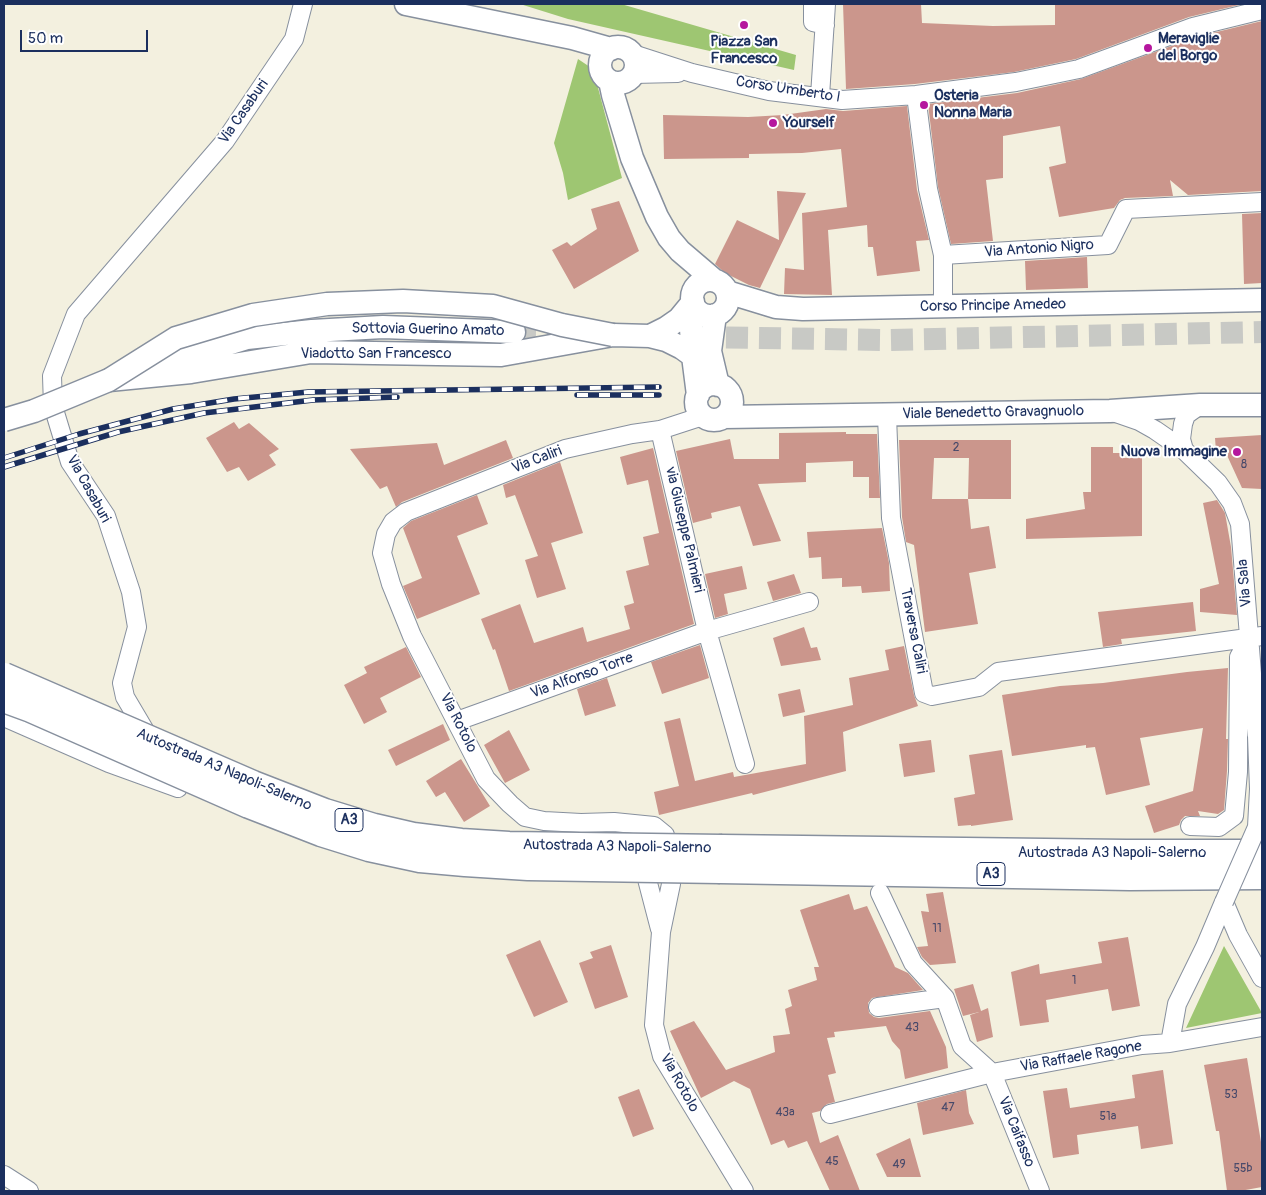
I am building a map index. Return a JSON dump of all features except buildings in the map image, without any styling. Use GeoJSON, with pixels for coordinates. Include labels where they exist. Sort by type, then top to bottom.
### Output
{"type":"FeatureCollection","features":[{"type":"Feature","properties":{"kind":"highway","name":"Autostrada A3 Napoli-Salerno"},"geometry":{"type":"LineString","coordinates":[[4,676],[254,784],[325,812],[374,827],[413,836],[461,842],[721,859],[1130,877],[1262,876]]}},
{"type":"Feature","properties":{"kind":"highway","name":"Autostrada A3 Napoli-Salerno"},"geometry":{"type":"LineString","coordinates":[[4,699],[31,709],[249,806],[321,833],[369,848],[420,859],[474,864],[554,867],[721,859],[1262,853]]}},
{"type":"Feature","properties":{"kind":"main road"},"geometry":{"type":"LineString","coordinates":[[416,5],[572,38],[619,67]]}},
{"type":"Feature","properties":{"kind":"main road","name":"Corso Principe Amedeo"},"geometry":{"type":"LineString","coordinates":[[619,67],[613,95],[632,158],[657,218],[669,238],[680,251],[720,286],[776,307],[796,309],[943,307],[1262,300]]}},
{"type":"Feature","properties":{"kind":"main road","name":"Corso Principe Amedeo"},"geometry":{"type":"LineString","coordinates":[[680,251],[694,296]]}},
{"type":"Feature","properties":{"kind":"main road"},"geometry":{"type":"LineString","coordinates":[[650,336],[666,328],[679,318],[702,282],[720,286],[728,298],[724,308],[715,315],[704,315],[695,307],[694,296]]}},
{"type":"Feature","properties":{"kind":"main road"},"geometry":{"type":"LineString","coordinates":[[694,296],[691,329],[693,356],[708,409],[731,408],[731,396],[728,391],[718,385],[710,351],[715,315]]}},
{"type":"Feature","properties":{"kind":"main road","name":"Viadotto San Francesco"},"geometry":{"type":"LineString","coordinates":[[4,420],[34,411],[109,380],[176,338],[253,315],[327,304],[403,301],[493,306],[562,325],[614,335],[650,336],[666,340],[693,356]]}},
{"type":"Feature","properties":{"kind":"main road","name":"Sottovia Guerino Amato"},"geometry":{"type":"LineString","coordinates":[[109,380],[247,338],[312,331],[383,327],[514,332]]}},
{"type":"Feature","properties":{"kind":"main road","name":"Viadotto San Francesco"},"geometry":{"type":"LineString","coordinates":[[109,380],[191,372],[311,352],[501,355],[614,335]]}},
{"type":"Feature","properties":{"kind":"main road","name":"Via Caliri"},"geometry":{"type":"LineString","coordinates":[[708,409],[706,386],[718,385]]}},
{"type":"Feature","properties":{"kind":"main road","name":"Viale Benedetto Gravagnuolo"},"geometry":{"type":"LineString","coordinates":[[708,409],[887,416],[1110,411],[1200,405],[1262,405]]}},
{"type":"Feature","properties":{"kind":"street","name":"Via Casaburi"},"geometry":{"type":"LineString","coordinates":[[4,717],[109,764],[178,788],[125,697],[122,683],[137,627],[131,592],[106,516],[70,462],[53,406],[52,376],[76,314],[225,141],[294,39],[302,4]]}},
{"type":"Feature","properties":{"kind":"street"},"geometry":{"type":"LineString","coordinates":[[812,4],[813,22],[825,25]]}},
{"type":"Feature","properties":{"kind":"street"},"geometry":{"type":"LineString","coordinates":[[820,96],[826,4]]}},
{"type":"Feature","properties":{"kind":"street","name":"Corso Umberto I"},"geometry":{"type":"LineString","coordinates":[[619,67],[692,73],[769,90],[842,100],[916,95],[1016,82],[1079,68],[1193,27],[1262,10]]}},
{"type":"Feature","properties":{"kind":"street"},"geometry":{"type":"LineString","coordinates":[[916,95],[928,189],[943,255],[943,307]]}},
{"type":"Feature","properties":{"kind":"street","name":"Via Antonio Nigro"},"geometry":{"type":"LineString","coordinates":[[943,255],[1108,245],[1126,209],[1262,202]]}},
{"type":"Feature","properties":{"kind":"street"},"geometry":{"type":"LineString","coordinates":[[1184,450],[1181,439],[1186,415],[1200,405]]}},
{"type":"Feature","properties":{"kind":"street","name":"Via Caliri"},"geometry":{"type":"LineString","coordinates":[[386,534],[393,522],[406,512],[488,479],[566,449],[632,434],[660,430],[708,409]]}},
{"type":"Feature","properties":{"kind":"street","name":"Via Sala"},"geometry":{"type":"LineString","coordinates":[[1110,411],[1139,421],[1184,450],[1218,483],[1232,503],[1240,524],[1256,637],[1259,789],[1257,827],[1224,902]]}},
{"type":"Feature","properties":{"kind":"street","name":"Traversa Caliri"},"geometry":{"type":"LineString","coordinates":[[887,416],[891,518],[924,693],[932,696],[979,687],[998,672],[1256,637]]}},
{"type":"Feature","properties":{"kind":"street","name":"via Giuseppe Palmieri"},"geometry":{"type":"LineString","coordinates":[[660,430],[707,631]]}},
{"type":"Feature","properties":{"kind":"street","name":"Via Rotolo"},"geometry":{"type":"LineString","coordinates":[[386,534],[382,553],[391,584],[412,636],[486,779],[510,804],[525,816],[544,821],[614,822],[654,826],[665,835],[670,861],[671,884],[661,932],[654,1025],[662,1056],[744,1191]]}},
{"type":"Feature","properties":{"kind":"street"},"geometry":{"type":"LineString","coordinates":[[745,764],[707,631],[809,602]]}},
{"type":"Feature","properties":{"kind":"street","name":"Via Alfonso Torre"},"geometry":{"type":"LineString","coordinates":[[457,721],[707,631]]}},
{"type":"Feature","properties":{"kind":"street"},"geometry":{"type":"LineString","coordinates":[[1190,826],[1219,827],[1234,816],[1238,772],[1239,657],[1256,637]]}},
{"type":"Feature","properties":{"kind":"street","name":"Via Rotolo"},"geometry":{"type":"LineString","coordinates":[[614,822],[631,837],[641,858],[661,932]]}},
{"type":"Feature","properties":{"kind":"street"},"geometry":{"type":"LineString","coordinates":[[880,893],[913,963],[944,998],[962,1046],[992,1073]]}},
{"type":"Feature","properties":{"kind":"street"},"geometry":{"type":"LineString","coordinates":[[1224,902],[1238,935],[1262,978]]}},
{"type":"Feature","properties":{"kind":"street"},"geometry":{"type":"LineString","coordinates":[[1142,1045],[1161,1029],[1177,1004],[1205,947],[1224,902]]}},
{"type":"Feature","properties":{"kind":"street"},"geometry":{"type":"LineString","coordinates":[[878,1008],[944,998]]}},
{"type":"Feature","properties":{"kind":"street"},"geometry":{"type":"LineString","coordinates":[[1170,1043],[1177,1004]]}},
{"type":"Feature","properties":{"kind":"street","name":"Via Raffaele Ragone"},"geometry":{"type":"LineString","coordinates":[[830,1114],[992,1073],[1142,1045],[1170,1043],[1262,1027]]}},
{"type":"Feature","properties":{"kind":"street","name":"Via Caifasso"},"geometry":{"type":"LineString","coordinates":[[992,1073],[1040,1191]]}},
{"type":"Feature","properties":{"kind":"street"},"geometry":{"type":"LineString","coordinates":[[4,1175],[29,1191]]}},
{"type":"Feature","properties":{"kind":"green space"},"geometry":{"type":"Polygon","coordinates":[[[520,4],[621,4],[796,55],[794,70],[568,19],[520,4]]]}},
{"type":"Feature","properties":{"kind":"green space"},"geometry":{"type":"Polygon","coordinates":[[[578,59],[593,69],[622,178],[568,200],[563,173],[554,143],[578,59]]]}},
{"type":"Feature","properties":{"kind":"green space"},"geometry":{"type":"Polygon","coordinates":[[[1224,946],[1262,1013],[1186,1028],[1224,946]]]}},
{"type":"Feature","properties":{"kind":"tunnel"},"geometry":{"type":"LineString","coordinates":[[514,332],[579,334]]}},
{"type":"Feature","properties":{"kind":"tunnel"},"geometry":{"type":"LineString","coordinates":[[693,337],[887,340],[1262,332]]}},
{"type":"Feature","properties":{"kind":"railway"},"geometry":{"type":"LineString","coordinates":[[4,458],[79,434],[173,409],[234,399],[308,392],[659,387]]}},
{"type":"Feature","properties":{"kind":"railway"},"geometry":{"type":"LineString","coordinates":[[577,395],[659,395]]}},
{"type":"Feature","properties":{"kind":"railway"},"geometry":{"type":"LineString","coordinates":[[4,467],[118,432],[204,413],[313,400],[397,397]]}},
{"type":"Feature","properties":{"kind":"place","name":"Piazza San Francesco"},"geometry":{"type":"Point","coordinates":[744,25]}},
{"type":"Feature","properties":{"kind":"place","name":"Meraviglie del Borgo"},"geometry":{"type":"Point","coordinates":[1148,48]}},
{"type":"Feature","properties":{"kind":"place","name":"Osteria Nonna Maria"},"geometry":{"type":"Point","coordinates":[924,105]}},
{"type":"Feature","properties":{"kind":"place","name":"Yourself"},"geometry":{"type":"Point","coordinates":[773,123]}},
{"type":"Feature","properties":{"kind":"place","name":"Nuova Immagine"},"geometry":{"type":"Point","coordinates":[1237,452]}}]}
